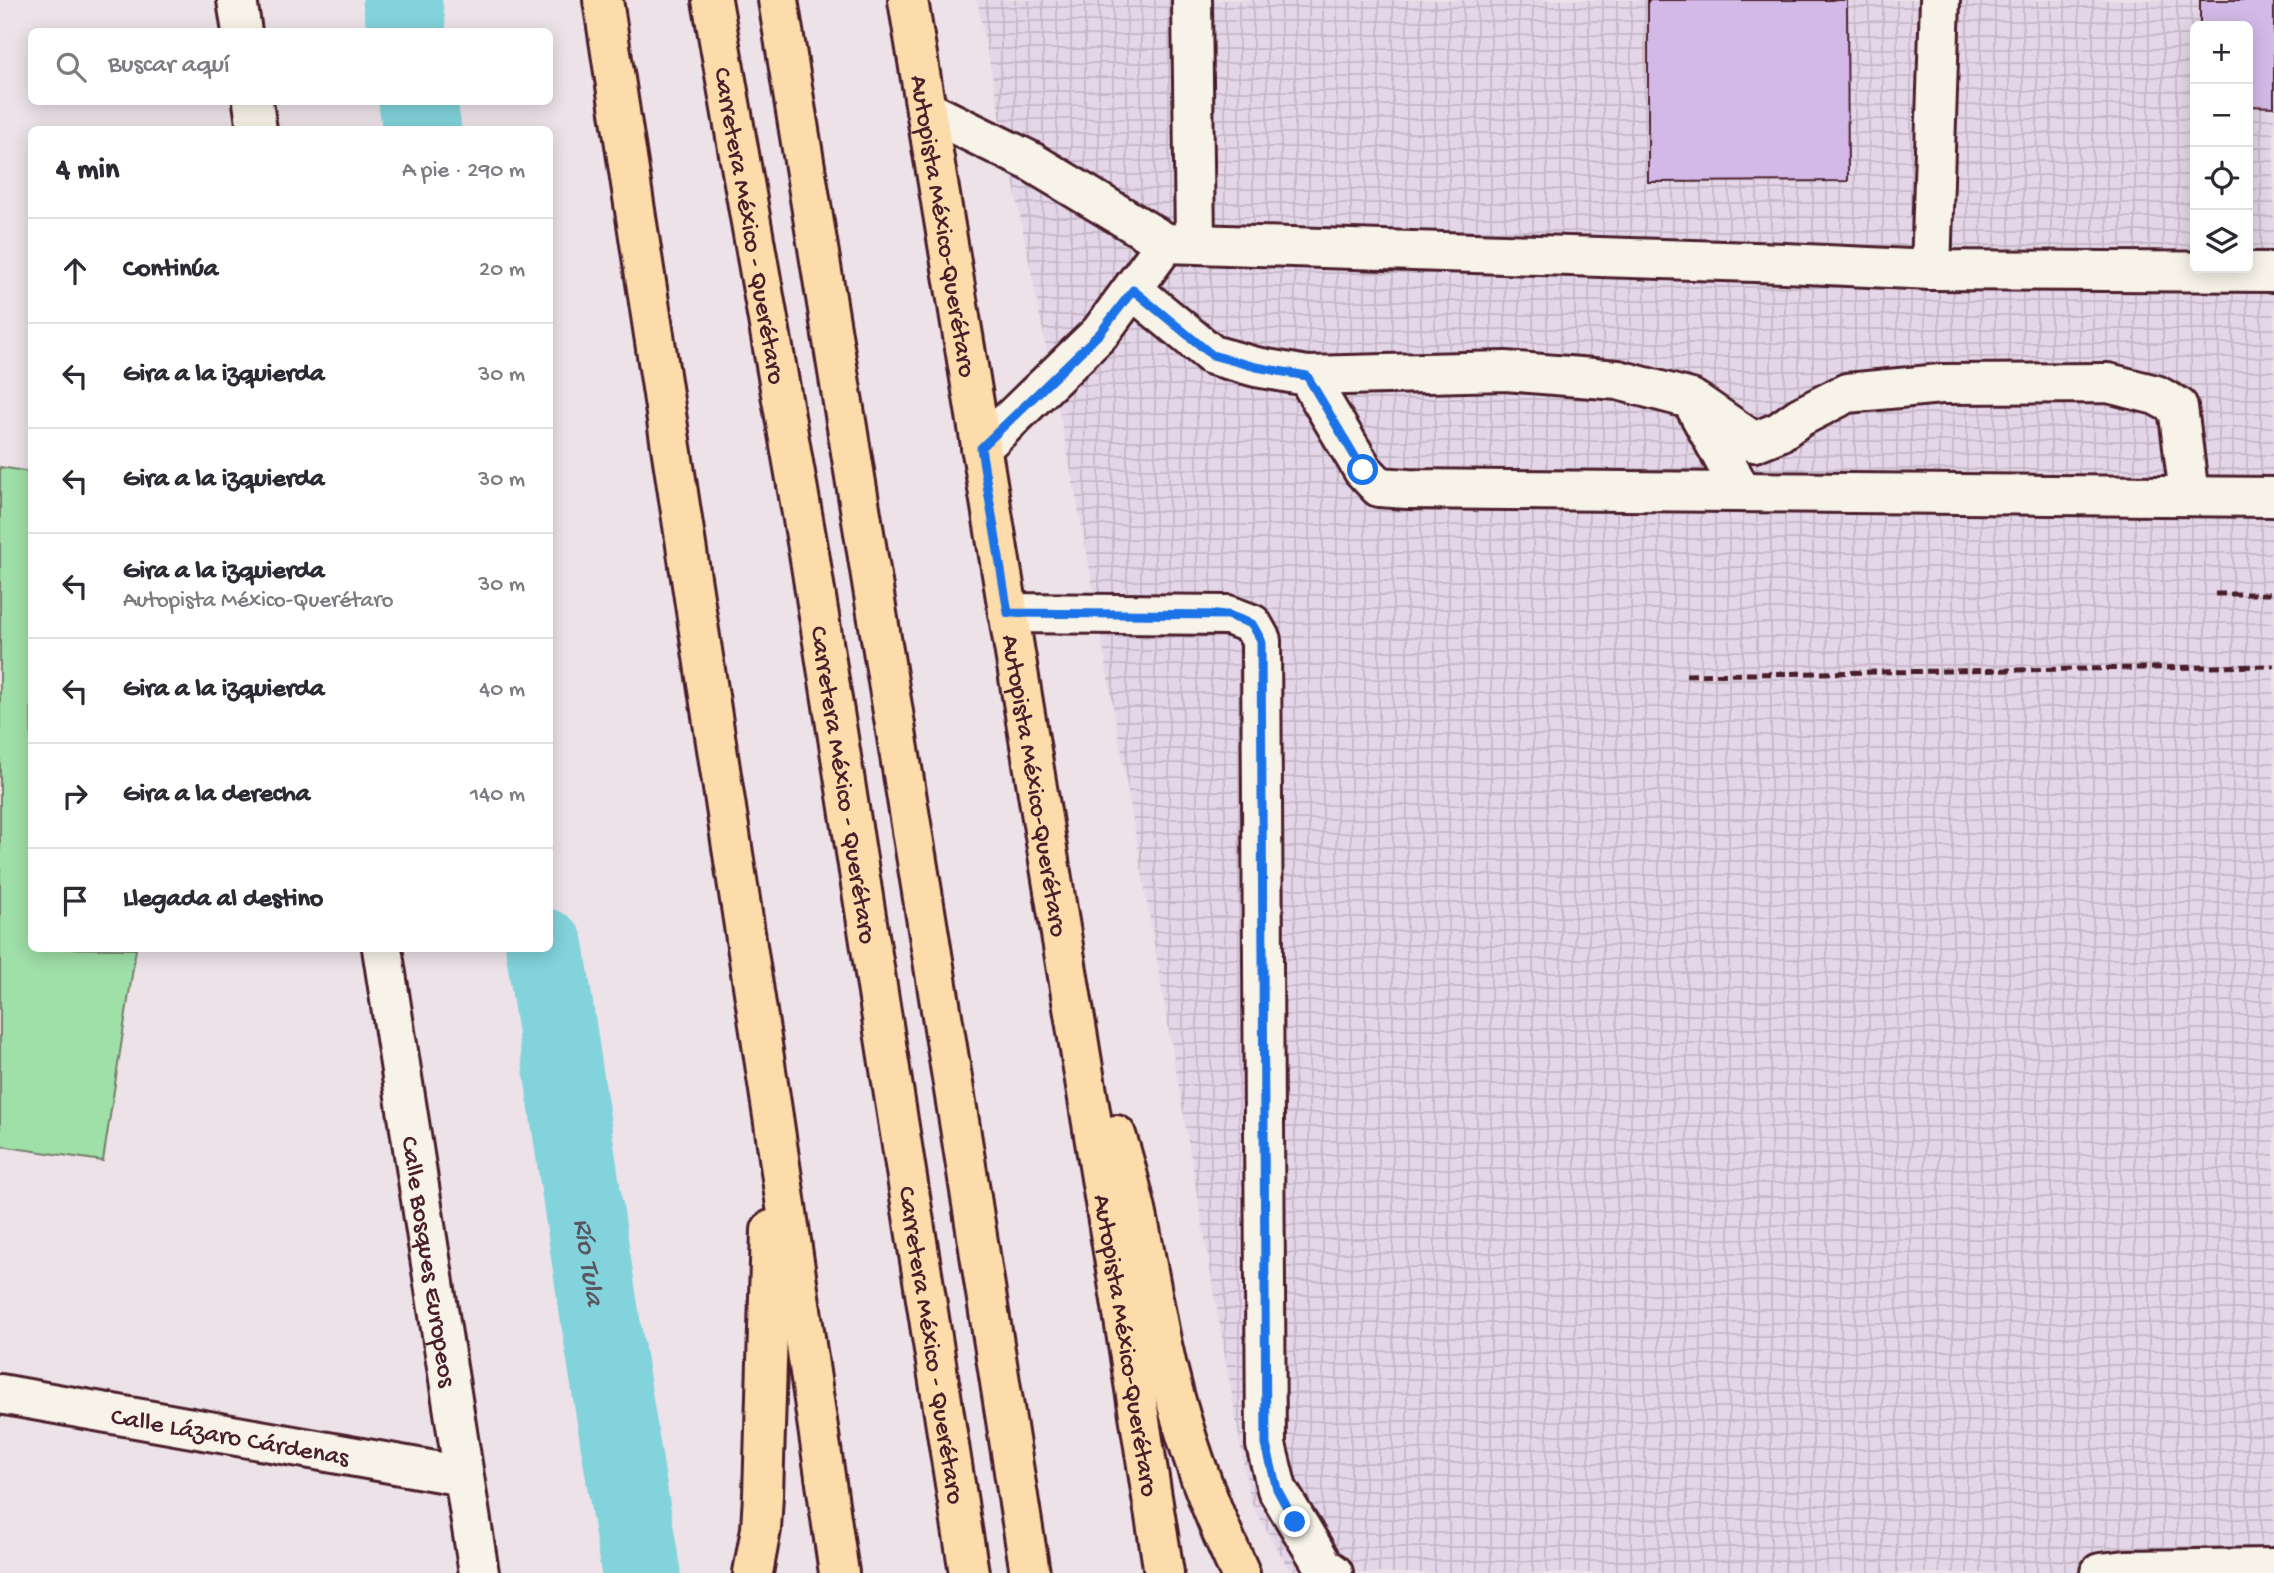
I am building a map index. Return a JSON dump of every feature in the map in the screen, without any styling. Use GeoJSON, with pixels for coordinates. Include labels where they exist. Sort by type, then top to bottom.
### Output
{"type":"FeatureCollection","features":[{"type":"Feature","properties":{"kind":"main road"},"geometry":{"type":"LineString","coordinates":[[603,0],[774,1123],[839,1573]]}},
{"type":"Feature","properties":{"kind":"main road","name":"Carretera México - Querétaro"},"geometry":{"type":"LineString","coordinates":[[712,0],[810,559],[969,1573]]}},
{"type":"Feature","properties":{"kind":"main road"},"geometry":{"type":"LineString","coordinates":[[778,0],[962,1135],[1030,1573]]}},
{"type":"Feature","properties":{"kind":"main road","name":"Autopista México-Querétaro"},"geometry":{"type":"LineString","coordinates":[[908,0],[1164,1573]]}},
{"type":"Feature","properties":{"kind":"main road"},"geometry":{"type":"LineString","coordinates":[[1077,1029],[1100,1088],[1134,1201],[1175,1399],[1214,1519],[1240,1573]]}},
{"type":"Feature","properties":{"kind":"main road"},"geometry":{"type":"LineString","coordinates":[[752,1573],[761,1529],[763,1494],[774,1123]]}},
{"type":"Feature","properties":{"kind":"street"},"geometry":{"type":"LineString","coordinates":[[237,0],[241,28]]}},
{"type":"Feature","properties":{"kind":"street"},"geometry":{"type":"LineString","coordinates":[[981,448],[1100,333],[1133,290],[1181,243],[1192,0]]}},
{"type":"Feature","properties":{"kind":"street"},"geometry":{"type":"LineString","coordinates":[[1931,270],[1940,0]]}},
{"type":"Feature","properties":{"kind":"street"},"geometry":{"type":"LineString","coordinates":[[253,105],[256,126]]}},
{"type":"Feature","properties":{"kind":"street"},"geometry":{"type":"LineString","coordinates":[[926,110],[1030,161],[1181,243],[1771,262],[1931,270],[2274,272]]}},
{"type":"Feature","properties":{"kind":"street"},"geometry":{"type":"LineString","coordinates":[[1133,290],[1212,355],[1256,367],[1307,376],[1505,371],[1618,380],[1691,399],[1754,442],[1779,432],[1800,417],[1847,393],[1941,384],[2108,383],[2156,395],[2178,407],[2189,495]]}},
{"type":"Feature","properties":{"kind":"street"},"geometry":{"type":"LineString","coordinates":[[1307,376],[1363,470],[1379,487],[2274,497]]}},
{"type":"Feature","properties":{"kind":"street"},"geometry":{"type":"LineString","coordinates":[[1691,399],[1741,491]]}},
{"type":"Feature","properties":{"kind":"street"},"geometry":{"type":"LineString","coordinates":[[1008,613],[1228,615],[1252,624],[1261,640],[1266,1445],[1277,1489],[1324,1567],[1333,1573]]}},
{"type":"Feature","properties":{"kind":"street","name":"Calle Bosques Europeos"},"geometry":{"type":"LineString","coordinates":[[383,952],[479,1573]]}},
{"type":"Feature","properties":{"kind":"street","name":"Calle Lázaro Cárdenas"},"geometry":{"type":"LineString","coordinates":[[0,1394],[463,1476]]}},
{"type":"Feature","properties":{"kind":"street"},"geometry":{"type":"LineString","coordinates":[[2099,1573],[2274,1567]]}},
{"type":"Feature","properties":{"kind":"shaded area"},"geometry":{"type":"Polygon","coordinates":[[[977,0],[2274,0],[2274,1573],[1291,1573],[1250,1501],[1085,542],[977,0]]]}},
{"type":"Feature","properties":{"kind":"green space"},"geometry":{"type":"Polygon","coordinates":[[[0,467],[28,472],[28,952],[136,952],[103,1161],[0,1146],[0,467]]]}},
{"type":"Feature","properties":{"kind":"building"},"geometry":{"type":"Polygon","coordinates":[[[1648,0],[1847,0],[1848,181],[1648,182],[1648,0]]]}},
{"type":"Feature","properties":{"kind":"building"},"geometry":{"type":"Polygon","coordinates":[[[2200,0],[2274,0],[2274,107],[2253,106],[2253,21],[2200,21],[2200,0]]]}},
{"type":"Feature","properties":{"kind":"waterway","name":"Río Tula"},"geometry":{"type":"LineString","coordinates":[[402,0],[406,28]]}},
{"type":"Feature","properties":{"kind":"waterway","name":"Río Tula"},"geometry":{"type":"LineString","coordinates":[[418,105],[421,126]]}},
{"type":"Feature","properties":{"kind":"waterway","name":"Río Tula"},"geometry":{"type":"LineString","coordinates":[[546,952],[641,1573]]}},
{"type":"Feature","properties":{"kind":"railway"},"geometry":{"type":"LineString","coordinates":[[2215,594],[2274,594]]}},
{"type":"Feature","properties":{"kind":"railway"},"geometry":{"type":"LineString","coordinates":[[1686,675],[2274,666]]}},
{"type":"Feature","properties":{"kind":"route"},"geometry":{"type":"LineString","coordinates":[[1295,1522],[1277,1489],[1266,1445],[1261,640],[1252,624],[1228,615],[1008,613],[981,448],[1100,333],[1133,290],[1212,355],[1256,367],[1307,376],[1363,470]]}}]}
